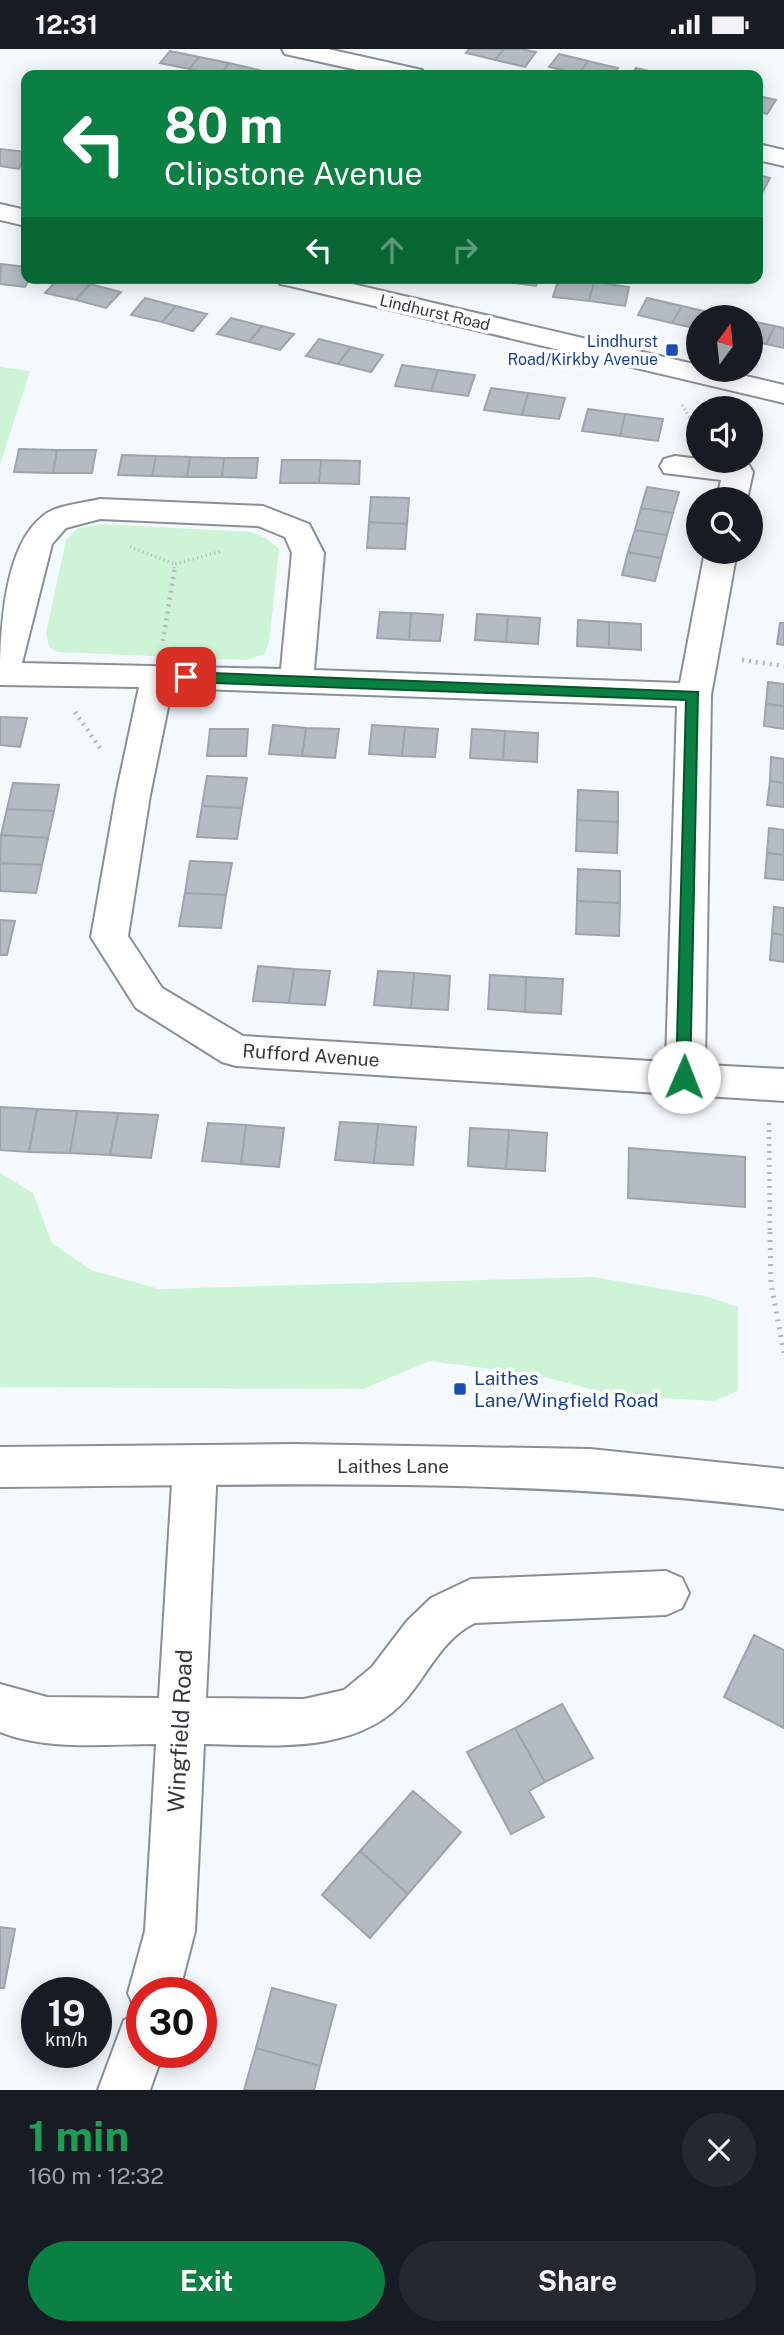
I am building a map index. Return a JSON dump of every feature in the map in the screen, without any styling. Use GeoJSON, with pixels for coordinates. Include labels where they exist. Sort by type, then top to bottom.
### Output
{"type":"FeatureCollection","features":[{"type":"Feature","properties":{"kind":"street"},"geometry":{"type":"LineString","coordinates":[[294,49],[390,70]]}},
{"type":"Feature","properties":{"kind":"street"},"geometry":{"type":"LineString","coordinates":[[763,153],[784,158]]}},
{"type":"Feature","properties":{"kind":"street"},"geometry":{"type":"LineString","coordinates":[[0,212],[21,217]]}},
{"type":"Feature","properties":{"kind":"street","name":"Lindhurst Road"},"geometry":{"type":"LineString","coordinates":[[316,284],[784,394]]}},
{"type":"Feature","properties":{"kind":"street"},"geometry":{"type":"LineString","coordinates":[[675,466],[738,472],[735,487]]}},
{"type":"Feature","properties":{"kind":"street"},"geometry":{"type":"LineString","coordinates":[[296,682],[307,554],[298,531],[263,516],[100,509],[55,521],[37,541],[1,674],[158,676],[296,682],[694,695]]}},
{"type":"Feature","properties":{"kind":"street"},"geometry":{"type":"LineString","coordinates":[[684,1077],[694,695],[719,564]]}},
{"type":"Feature","properties":{"kind":"street","name":"Rufford Avenue"},"geometry":{"type":"LineString","coordinates":[[158,676],[133,795],[109,937],[149,997],[236,1051],[777,1084]]}},
{"type":"Feature","properties":{"kind":"street","name":"Laithes Lane"},"geometry":{"type":"LineString","coordinates":[[0,1467],[391,1465],[596,1470],[704,1477],[784,1489]]}},
{"type":"Feature","properties":{"kind":"street","name":"Wingfield Road"},"geometry":{"type":"LineString","coordinates":[[158,1977],[170,1931],[179,1722],[195,1467]]}},
{"type":"Feature","properties":{"kind":"street"},"geometry":{"type":"LineString","coordinates":[[0,1707],[10,1713],[47,1720],[304,1722],[356,1710],[389,1683],[423,1637],[447,1613],[471,1601],[666,1593]]}},
{"type":"Feature","properties":{"kind":"street"},"geometry":{"type":"LineString","coordinates":[[124,2090],[132,2068]]}},
{"type":"Feature","properties":{"kind":"path"},"geometry":{"type":"LineString","coordinates":[[158,676],[175,563],[224,551]]}},
{"type":"Feature","properties":{"kind":"path"},"geometry":{"type":"LineString","coordinates":[[48,674],[133,795]]}},
{"type":"Feature","properties":{"kind":"path"},"geometry":{"type":"LineString","coordinates":[[777,1084],[771,1284],[784,1353]]}},
{"type":"Feature","properties":{"kind":"green space"},"geometry":{"type":"Polygon","coordinates":[[[0,367],[30,371],[0,465],[0,367]]]}},
{"type":"Feature","properties":{"kind":"green space"},"geometry":{"type":"Polygon","coordinates":[[[100,524],[251,532],[266,538],[279,549],[269,643],[264,654],[246,660],[58,652],[49,647],[46,633],[66,540],[78,528],[100,524]]]}},
{"type":"Feature","properties":{"kind":"green space"},"geometry":{"type":"Polygon","coordinates":[[[0,1173],[33,1193],[52,1243],[91,1270],[159,1289],[593,1277],[705,1296],[738,1307],[738,1391],[713,1401],[614,1395],[532,1374],[429,1361],[363,1389],[0,1387],[0,1173]]]}},
{"type":"Feature","properties":{"kind":"building"},"geometry":{"type":"Polygon","coordinates":[[[469,49],[504,49],[495,60],[466,53],[469,49]]]}},
{"type":"Feature","properties":{"kind":"building"},"geometry":{"type":"Polygon","coordinates":[[[504,49],[536,52],[525,67],[495,60],[504,49]]]}},
{"type":"Feature","properties":{"kind":"building"},"geometry":{"type":"Polygon","coordinates":[[[170,51],[199,57],[189,69],[160,63],[170,51]]]}},
{"type":"Feature","properties":{"kind":"building"},"geometry":{"type":"Polygon","coordinates":[[[559,54],[588,61],[582,70],[549,67],[559,54]]]}},
{"type":"Feature","properties":{"kind":"building"},"geometry":{"type":"Polygon","coordinates":[[[199,57],[229,63],[224,70],[189,69],[199,57]]]}},
{"type":"Feature","properties":{"kind":"building"},"geometry":{"type":"Polygon","coordinates":[[[588,61],[618,68],[616,70],[582,70],[588,61]]]}},
{"type":"Feature","properties":{"kind":"building"},"geometry":{"type":"Polygon","coordinates":[[[229,63],[259,70],[224,70],[229,63]]]}},
{"type":"Feature","properties":{"kind":"building"},"geometry":{"type":"Polygon","coordinates":[[[763,97],[776,100],[767,114],[763,113],[763,97]]]}},
{"type":"Feature","properties":{"kind":"building"},"geometry":{"type":"Polygon","coordinates":[[[0,149],[21,151],[19,169],[0,166],[0,149]]]}},
{"type":"Feature","properties":{"kind":"building"},"geometry":{"type":"Polygon","coordinates":[[[763,176],[770,178],[763,191],[763,176]]]}},
{"type":"Feature","properties":{"kind":"building"},"geometry":{"type":"Polygon","coordinates":[[[1,264],[21,266],[21,284],[27,284],[25,287],[0,284],[1,264]]]}},
{"type":"Feature","properties":{"kind":"building"},"geometry":{"type":"Polygon","coordinates":[[[53,284],[90,284],[76,300],[45,293],[53,284]]]}},
{"type":"Feature","properties":{"kind":"building"},"geometry":{"type":"Polygon","coordinates":[[[90,284],[121,292],[106,308],[76,300],[90,284]]]}},
{"type":"Feature","properties":{"kind":"building"},"geometry":{"type":"Polygon","coordinates":[[[557,284],[593,284],[589,301],[553,297],[557,284]]]}},
{"type":"Feature","properties":{"kind":"building"},"geometry":{"type":"Polygon","coordinates":[[[593,284],[629,287],[625,306],[589,301],[593,284]]]}},
{"type":"Feature","properties":{"kind":"building"},"geometry":{"type":"Polygon","coordinates":[[[145,298],[176,306],[162,322],[131,315],[145,298]]]}},
{"type":"Feature","properties":{"kind":"building"},"geometry":{"type":"Polygon","coordinates":[[[647,298],[682,306],[672,323],[638,315],[647,298]]]}},
{"type":"Feature","properties":{"kind":"building"},"geometry":{"type":"Polygon","coordinates":[[[176,306],[207,314],[193,331],[162,322],[176,306]]]}},
{"type":"Feature","properties":{"kind":"building"},"geometry":{"type":"Polygon","coordinates":[[[682,306],[686,307],[686,326],[672,323],[682,306]]]}},
{"type":"Feature","properties":{"kind":"building"},"geometry":{"type":"Polygon","coordinates":[[[231,318],[262,326],[249,342],[217,334],[231,318]]]}},
{"type":"Feature","properties":{"kind":"building"},"geometry":{"type":"Polygon","coordinates":[[[763,324],[775,326],[766,344],[763,343],[763,324]]]}},
{"type":"Feature","properties":{"kind":"building"},"geometry":{"type":"Polygon","coordinates":[[[262,326],[294,334],[280,350],[249,342],[262,326]]]}},
{"type":"Feature","properties":{"kind":"building"},"geometry":{"type":"Polygon","coordinates":[[[775,326],[784,328],[784,348],[766,344],[775,326]]]}},
{"type":"Feature","properties":{"kind":"building"},"geometry":{"type":"Polygon","coordinates":[[[319,339],[351,347],[338,364],[306,356],[319,339]]]}},
{"type":"Feature","properties":{"kind":"building"},"geometry":{"type":"Polygon","coordinates":[[[351,347],[383,355],[371,372],[338,364],[351,347]]]}},
{"type":"Feature","properties":{"kind":"building"},"geometry":{"type":"Polygon","coordinates":[[[402,365],[438,370],[431,391],[395,386],[402,365]]]}},
{"type":"Feature","properties":{"kind":"building"},"geometry":{"type":"Polygon","coordinates":[[[438,370],[475,375],[468,396],[431,391],[438,370]]]}},
{"type":"Feature","properties":{"kind":"building"},"geometry":{"type":"Polygon","coordinates":[[[491,388],[528,393],[522,415],[484,410],[491,388]]]}},
{"type":"Feature","properties":{"kind":"building"},"geometry":{"type":"Polygon","coordinates":[[[528,393],[565,398],[559,419],[522,415],[528,393]]]}},
{"type":"Feature","properties":{"kind":"building"},"geometry":{"type":"Polygon","coordinates":[[[588,409],[625,414],[620,436],[582,431],[588,409]]]}},
{"type":"Feature","properties":{"kind":"building"},"geometry":{"type":"Polygon","coordinates":[[[625,414],[663,419],[658,441],[620,436],[625,414]]]}},
{"type":"Feature","properties":{"kind":"building"},"geometry":{"type":"Polygon","coordinates":[[[19,449],[57,450],[53,473],[14,472],[19,449]]]}},
{"type":"Feature","properties":{"kind":"building"},"geometry":{"type":"Polygon","coordinates":[[[57,450],[96,450],[92,473],[53,473],[57,450]]]}},
{"type":"Feature","properties":{"kind":"building"},"geometry":{"type":"Polygon","coordinates":[[[122,455],[156,456],[152,476],[118,475],[122,455]]]}},
{"type":"Feature","properties":{"kind":"building"},"geometry":{"type":"Polygon","coordinates":[[[156,456],[190,457],[187,477],[152,476],[156,456]]]}},
{"type":"Feature","properties":{"kind":"building"},"geometry":{"type":"Polygon","coordinates":[[[190,457],[224,458],[222,477],[187,477],[190,457]]]}},
{"type":"Feature","properties":{"kind":"building"},"geometry":{"type":"Polygon","coordinates":[[[224,458],[258,458],[256,478],[222,477],[224,458]]]}},
{"type":"Feature","properties":{"kind":"building"},"geometry":{"type":"Polygon","coordinates":[[[282,460],[321,460],[319,483],[280,483],[282,460]]]}},
{"type":"Feature","properties":{"kind":"building"},"geometry":{"type":"Polygon","coordinates":[[[321,460],[360,461],[359,484],[319,483],[321,460]]]}},
{"type":"Feature","properties":{"kind":"building"},"geometry":{"type":"Polygon","coordinates":[[[647,487],[679,492],[673,513],[641,508],[647,487]]]}},
{"type":"Feature","properties":{"kind":"building"},"geometry":{"type":"Polygon","coordinates":[[[371,497],[409,498],[407,524],[369,522],[371,497]]]}},
{"type":"Feature","properties":{"kind":"building"},"geometry":{"type":"Polygon","coordinates":[[[641,508],[673,513],[667,535],[635,530],[641,508]]]}},
{"type":"Feature","properties":{"kind":"building"},"geometry":{"type":"Polygon","coordinates":[[[369,522],[407,524],[405,549],[367,548],[369,522]]]}},
{"type":"Feature","properties":{"kind":"building"},"geometry":{"type":"Polygon","coordinates":[[[635,530],[667,535],[661,558],[628,552],[635,530]]]}},
{"type":"Feature","properties":{"kind":"building"},"geometry":{"type":"Polygon","coordinates":[[[628,552],[661,558],[655,581],[622,575],[628,552]]]}},
{"type":"Feature","properties":{"kind":"building"},"geometry":{"type":"Polygon","coordinates":[[[380,612],[411,613],[409,640],[377,638],[380,612]]]}},
{"type":"Feature","properties":{"kind":"building"},"geometry":{"type":"Polygon","coordinates":[[[411,613],[443,615],[440,641],[409,640],[411,613]]]}},
{"type":"Feature","properties":{"kind":"building"},"geometry":{"type":"Polygon","coordinates":[[[477,614],[508,616],[506,642],[475,640],[477,614]]]}},
{"type":"Feature","properties":{"kind":"building"},"geometry":{"type":"Polygon","coordinates":[[[508,616],[540,618],[538,644],[506,642],[508,616]]]}},
{"type":"Feature","properties":{"kind":"building"},"geometry":{"type":"Polygon","coordinates":[[[578,620],[609,622],[609,648],[577,646],[578,620]]]}},
{"type":"Feature","properties":{"kind":"building"},"geometry":{"type":"Polygon","coordinates":[[[609,622],[641,624],[641,650],[609,648],[609,622]]]}},
{"type":"Feature","properties":{"kind":"building"},"geometry":{"type":"Polygon","coordinates":[[[780,623],[784,623],[784,645],[777,644],[780,623]]]}},
{"type":"Feature","properties":{"kind":"building"},"geometry":{"type":"Polygon","coordinates":[[[768,682],[784,684],[784,706],[766,704],[768,682]]]}},
{"type":"Feature","properties":{"kind":"building"},"geometry":{"type":"Polygon","coordinates":[[[766,704],[784,706],[784,729],[764,726],[766,704]]]}},
{"type":"Feature","properties":{"kind":"building"},"geometry":{"type":"Polygon","coordinates":[[[0,717],[27,718],[20,747],[0,745],[0,717]]]}},
{"type":"Feature","properties":{"kind":"building"},"geometry":{"type":"Polygon","coordinates":[[[273,725],[306,728],[302,756],[269,754],[273,725]]]}},
{"type":"Feature","properties":{"kind":"building"},"geometry":{"type":"Polygon","coordinates":[[[372,725],[405,727],[402,756],[369,754],[372,725]]]}},
{"type":"Feature","properties":{"kind":"building"},"geometry":{"type":"Polygon","coordinates":[[[405,727],[438,729],[435,757],[402,756],[405,727]]]}},
{"type":"Feature","properties":{"kind":"building"},"geometry":{"type":"Polygon","coordinates":[[[306,728],[339,729],[335,758],[302,756],[306,728]]]}},
{"type":"Feature","properties":{"kind":"building"},"geometry":{"type":"Polygon","coordinates":[[[210,729],[248,729],[246,756],[207,756],[210,729]]]}},
{"type":"Feature","properties":{"kind":"building"},"geometry":{"type":"Polygon","coordinates":[[[472,729],[505,731],[503,760],[470,758],[472,729]]]}},
{"type":"Feature","properties":{"kind":"building"},"geometry":{"type":"Polygon","coordinates":[[[505,731],[538,733],[537,762],[503,760],[505,731]]]}},
{"type":"Feature","properties":{"kind":"building"},"geometry":{"type":"Polygon","coordinates":[[[771,757],[784,759],[784,783],[770,781],[771,757]]]}},
{"type":"Feature","properties":{"kind":"building"},"geometry":{"type":"Polygon","coordinates":[[[207,776],[247,778],[242,808],[202,806],[207,776]]]}},
{"type":"Feature","properties":{"kind":"building"},"geometry":{"type":"Polygon","coordinates":[[[770,781],[784,783],[784,807],[767,805],[770,781]]]}},
{"type":"Feature","properties":{"kind":"building"},"geometry":{"type":"Polygon","coordinates":[[[13,783],[59,785],[54,811],[7,809],[13,783]]]}},
{"type":"Feature","properties":{"kind":"building"},"geometry":{"type":"Polygon","coordinates":[[[578,790],[618,792],[618,822],[577,820],[578,790]]]}},
{"type":"Feature","properties":{"kind":"building"},"geometry":{"type":"Polygon","coordinates":[[[202,806],[242,808],[237,839],[197,837],[202,806]]]}},
{"type":"Feature","properties":{"kind":"building"},"geometry":{"type":"Polygon","coordinates":[[[7,809],[54,811],[48,838],[1,835],[7,809]]]}},
{"type":"Feature","properties":{"kind":"building"},"geometry":{"type":"Polygon","coordinates":[[[577,820],[618,822],[617,853],[576,851],[577,820]]]}},
{"type":"Feature","properties":{"kind":"building"},"geometry":{"type":"Polygon","coordinates":[[[769,828],[784,830],[784,855],[767,853],[769,828]]]}},
{"type":"Feature","properties":{"kind":"building"},"geometry":{"type":"Polygon","coordinates":[[[1,835],[48,838],[42,865],[0,863],[1,835]]]}},
{"type":"Feature","properties":{"kind":"building"},"geometry":{"type":"Polygon","coordinates":[[[767,853],[784,855],[784,880],[765,878],[767,853]]]}},
{"type":"Feature","properties":{"kind":"building"},"geometry":{"type":"Polygon","coordinates":[[[190,861],[232,863],[226,895],[185,893],[190,861]]]}},
{"type":"Feature","properties":{"kind":"building"},"geometry":{"type":"Polygon","coordinates":[[[0,863],[42,865],[36,893],[0,891],[0,863]]]}},
{"type":"Feature","properties":{"kind":"building"},"geometry":{"type":"Polygon","coordinates":[[[578,869],[620,871],[620,903],[577,901],[578,869]]]}},
{"type":"Feature","properties":{"kind":"building"},"geometry":{"type":"Polygon","coordinates":[[[185,893],[226,895],[221,928],[179,926],[185,893]]]}},
{"type":"Feature","properties":{"kind":"building"},"geometry":{"type":"Polygon","coordinates":[[[577,901],[620,903],[619,936],[576,934],[577,901]]]}},
{"type":"Feature","properties":{"kind":"building"},"geometry":{"type":"Polygon","coordinates":[[[774,907],[784,908],[784,935],[772,933],[774,907]]]}},
{"type":"Feature","properties":{"kind":"building"},"geometry":{"type":"Polygon","coordinates":[[[0,920],[15,921],[7,955],[0,955],[0,920]]]}},
{"type":"Feature","properties":{"kind":"building"},"geometry":{"type":"Polygon","coordinates":[[[772,933],[784,935],[784,962],[770,960],[772,933]]]}},
{"type":"Feature","properties":{"kind":"building"},"geometry":{"type":"Polygon","coordinates":[[[258,966],[294,969],[289,1003],[253,1001],[258,966]]]}},
{"type":"Feature","properties":{"kind":"building"},"geometry":{"type":"Polygon","coordinates":[[[294,969],[330,971],[325,1005],[289,1003],[294,969]]]}},
{"type":"Feature","properties":{"kind":"building"},"geometry":{"type":"Polygon","coordinates":[[[378,971],[414,973],[411,1008],[374,1005],[378,971]]]}},
{"type":"Feature","properties":{"kind":"building"},"geometry":{"type":"Polygon","coordinates":[[[414,973],[450,976],[448,1010],[411,1008],[414,973]]]}},
{"type":"Feature","properties":{"kind":"building"},"geometry":{"type":"Polygon","coordinates":[[[490,975],[526,977],[525,1012],[488,1009],[490,975]]]}},
{"type":"Feature","properties":{"kind":"building"},"geometry":{"type":"Polygon","coordinates":[[[526,977],[563,979],[561,1014],[525,1012],[526,977]]]}},
{"type":"Feature","properties":{"kind":"building"},"geometry":{"type":"Polygon","coordinates":[[[0,1107],[37,1109],[29,1152],[0,1150],[0,1107]]]}},
{"type":"Feature","properties":{"kind":"building"},"geometry":{"type":"Polygon","coordinates":[[[37,1109],[77,1111],[70,1153],[29,1152],[37,1109]]]}},
{"type":"Feature","properties":{"kind":"building"},"geometry":{"type":"Polygon","coordinates":[[[77,1111],[118,1113],[110,1155],[70,1153],[77,1111]]]}},
{"type":"Feature","properties":{"kind":"building"},"geometry":{"type":"Polygon","coordinates":[[[118,1113],[158,1115],[151,1158],[110,1155],[118,1113]]]}},
{"type":"Feature","properties":{"kind":"building"},"geometry":{"type":"Polygon","coordinates":[[[340,1122],[378,1124],[374,1163],[335,1160],[340,1122]]]}},
{"type":"Feature","properties":{"kind":"building"},"geometry":{"type":"Polygon","coordinates":[[[208,1123],[246,1125],[241,1164],[202,1161],[208,1123]]]}},
{"type":"Feature","properties":{"kind":"building"},"geometry":{"type":"Polygon","coordinates":[[[378,1124],[416,1127],[413,1165],[374,1163],[378,1124]]]}},
{"type":"Feature","properties":{"kind":"building"},"geometry":{"type":"Polygon","coordinates":[[[246,1125],[284,1128],[279,1167],[241,1164],[246,1125]]]}},
{"type":"Feature","properties":{"kind":"building"},"geometry":{"type":"Polygon","coordinates":[[[470,1128],[509,1130],[506,1169],[468,1166],[470,1128]]]}},
{"type":"Feature","properties":{"kind":"building"},"geometry":{"type":"Polygon","coordinates":[[[509,1130],[547,1133],[545,1171],[506,1169],[509,1130]]]}},
{"type":"Feature","properties":{"kind":"building"},"geometry":{"type":"Polygon","coordinates":[[[629,1148],[745,1157],[745,1207],[628,1198],[629,1148]]]}},
{"type":"Feature","properties":{"kind":"building"},"geometry":{"type":"Polygon","coordinates":[[[754,1635],[784,1650],[784,1728],[724,1697],[754,1635]]]}},
{"type":"Feature","properties":{"kind":"building"},"geometry":{"type":"Polygon","coordinates":[[[562,1704],[593,1758],[545,1782],[515,1728],[562,1704]]]}},
{"type":"Feature","properties":{"kind":"building"},"geometry":{"type":"Polygon","coordinates":[[[515,1728],[545,1782],[529,1791],[544,1817],[511,1834],[467,1752],[515,1728]]]}},
{"type":"Feature","properties":{"kind":"building"},"geometry":{"type":"Polygon","coordinates":[[[413,1791],[461,1832],[408,1894],[360,1851],[413,1791]]]}},
{"type":"Feature","properties":{"kind":"building"},"geometry":{"type":"Polygon","coordinates":[[[360,1851],[408,1894],[370,1938],[322,1895],[360,1851]]]}},
{"type":"Feature","properties":{"kind":"building"},"geometry":{"type":"Polygon","coordinates":[[[0,1927],[15,1929],[4,1988],[0,1988],[0,1927]]]}},
{"type":"Feature","properties":{"kind":"building"},"geometry":{"type":"Polygon","coordinates":[[[272,1988],[336,2005],[320,2066],[256,2048],[272,1988]]]}},
{"type":"Feature","properties":{"kind":"building"},"geometry":{"type":"Polygon","coordinates":[[[256,2048],[320,2066],[314,2090],[244,2090],[256,2048]]]}},
{"type":"Feature","properties":{"kind":"place","name":"Lindhurst Road/Kirkby Avenue"},"geometry":{"type":"Point","coordinates":[672,350]}},
{"type":"Feature","properties":{"kind":"place","name":"Laithes Lane/Wingfield Road"},"geometry":{"type":"Point","coordinates":[460,1389]}},
{"type":"Feature","properties":{"kind":"route"},"geometry":{"type":"LineString","coordinates":[[186,677],[694,695],[684,1077]]}}]}
